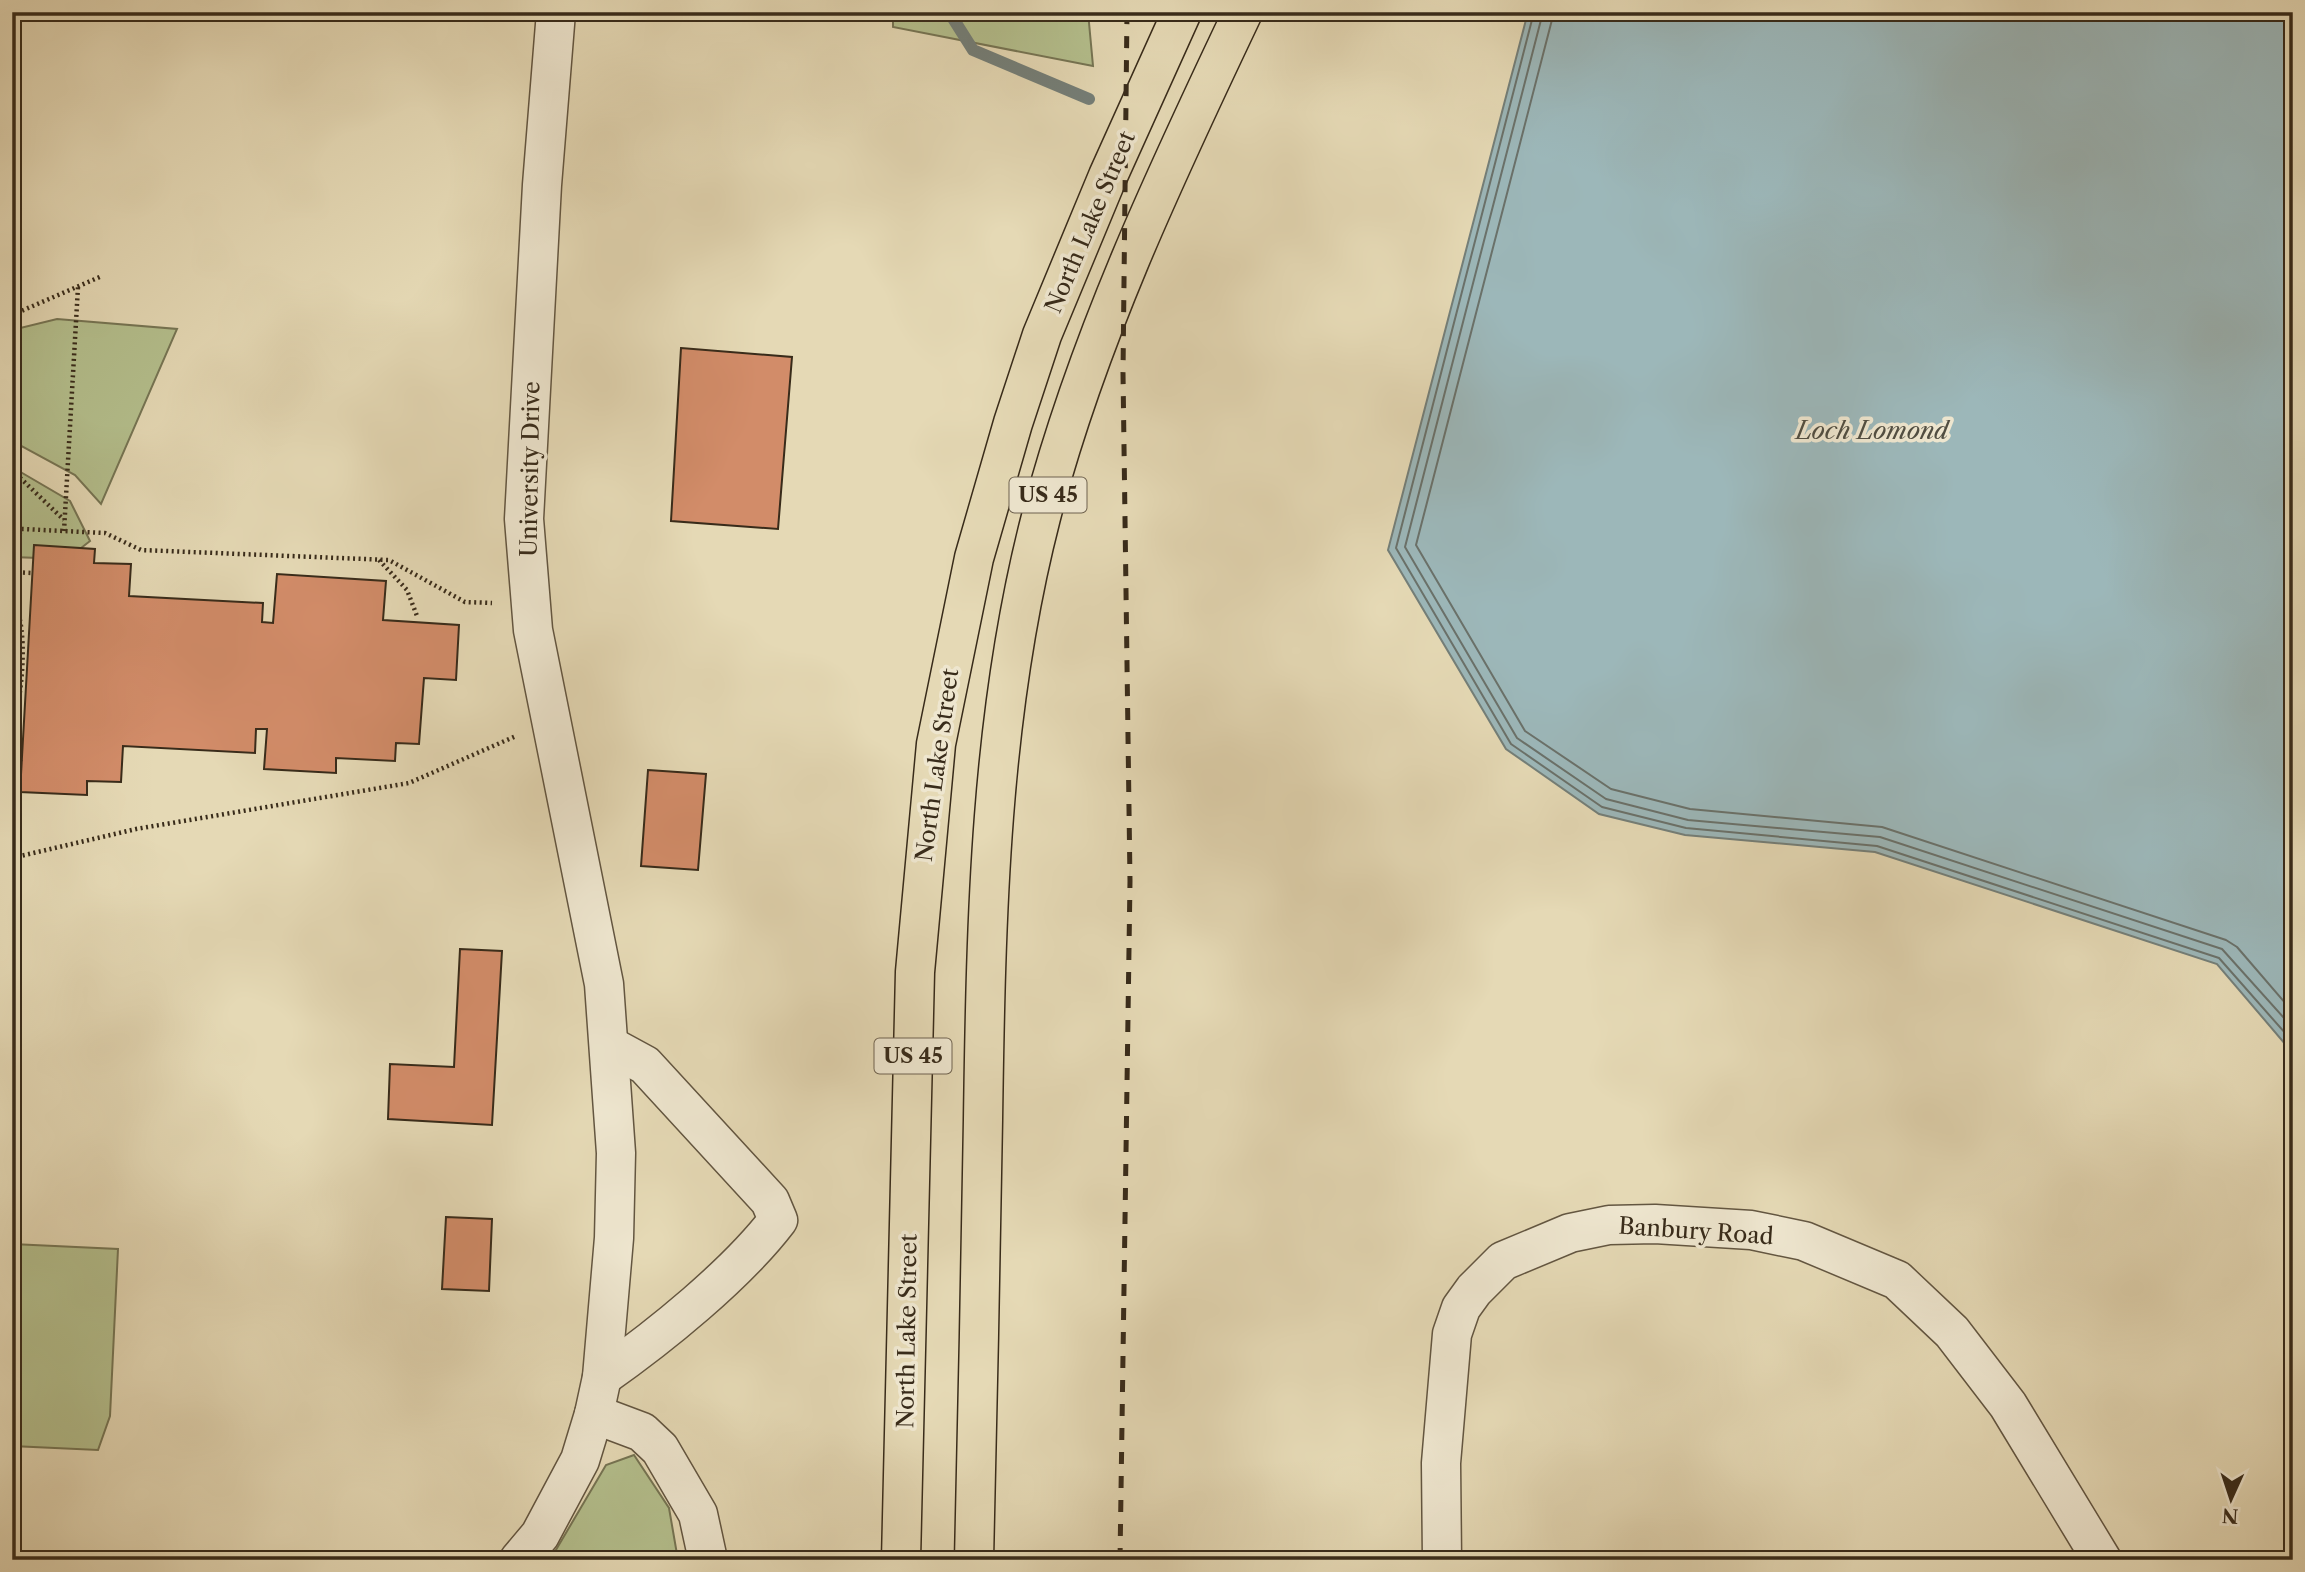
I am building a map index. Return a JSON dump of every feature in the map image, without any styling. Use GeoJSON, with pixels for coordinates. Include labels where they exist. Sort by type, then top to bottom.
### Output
{"type":"FeatureCollection","features":[{"type":"Feature","properties":{"kind":"main road","name":"North Lake Street"},"geometry":{"type":"LineString","coordinates":[[901,1560],[915,972],[936,744],[974,558],[1042,335],[1103,187],[1182,12]]}},
{"type":"Feature","properties":{"kind":"main road","name":"US 45"},"geometry":{"type":"LineString","coordinates":[[974,1560],[987,911],[995,787],[1011,665],[1042,515],[1102,328],[1163,180],[1243,12]]}},
{"type":"Feature","properties":{"kind":"street","name":"University Drive"},"geometry":{"type":"LineString","coordinates":[[519,1560],[540,1535],[580,1460],[594,1414],[602,1377],[614,1226],[616,1153],[604,985],[533,630],[524,519],[542,185],[556,12]]}},
{"type":"Feature","properties":{"kind":"street"},"geometry":{"type":"LineString","coordinates":[[602,1377],[635,1354],[757,1249],[778,1220],[770,1201],[645,1065],[610,1046]]}},
{"type":"Feature","properties":{"kind":"street","name":"Banbury Road"},"geometry":{"type":"LineString","coordinates":[[1442,1560],[1441,1463],[1452,1334],[1461,1308],[1474,1290],[1503,1261],[1570,1233],[1609,1225],[1655,1224],[1751,1230],[1804,1241],[1897,1280],[1952,1332],[2008,1405],[2102,1560]]}},
{"type":"Feature","properties":{"kind":"street"},"geometry":{"type":"LineString","coordinates":[[594,1414],[642,1432],[660,1448],[698,1514],[708,1560]]}},
{"type":"Feature","properties":{"kind":"path"},"geometry":{"type":"LineString","coordinates":[[12,315],[102,276]]}},
{"type":"Feature","properties":{"kind":"path"},"geometry":{"type":"LineString","coordinates":[[64,531],[78,287]]}},
{"type":"Feature","properties":{"kind":"path"},"geometry":{"type":"LineString","coordinates":[[12,470],[64,520]]}},
{"type":"Feature","properties":{"kind":"path"},"geometry":{"type":"LineString","coordinates":[[12,549],[22,529],[105,533],[141,550],[388,560],[465,602],[531,604]]}},
{"type":"Feature","properties":{"kind":"path"},"geometry":{"type":"LineString","coordinates":[[379,560],[407,590],[417,616]]}},
{"type":"Feature","properties":{"kind":"path"},"geometry":{"type":"LineString","coordinates":[[12,572],[32,573]]}},
{"type":"Feature","properties":{"kind":"path"},"geometry":{"type":"LineString","coordinates":[[12,580],[20,572]]}},
{"type":"Feature","properties":{"kind":"path"},"geometry":{"type":"LineString","coordinates":[[12,599],[19,612],[23,668],[18,712],[12,729]]}},
{"type":"Feature","properties":{"kind":"path"},"geometry":{"type":"LineString","coordinates":[[12,668],[23,668]]}},
{"type":"Feature","properties":{"kind":"path"},"geometry":{"type":"LineString","coordinates":[[12,858],[136,829],[409,783],[551,720]]}},
{"type":"Feature","properties":{"kind":"path"},"geometry":{"type":"LineString","coordinates":[[12,752],[22,763],[12,762]]}},
{"type":"Feature","properties":{"kind":"green space"},"geometry":{"type":"Polygon","coordinates":[[[893,12],[1088,12],[1093,66],[893,27],[893,12]]]}},
{"type":"Feature","properties":{"kind":"green space"},"geometry":{"type":"Polygon","coordinates":[[[57,319],[177,329],[101,504],[75,475],[12,441],[12,330],[57,319]]]}},
{"type":"Feature","properties":{"kind":"green space"},"geometry":{"type":"Polygon","coordinates":[[[12,467],[70,501],[90,541],[67,559],[12,557],[12,467]]]}},
{"type":"Feature","properties":{"kind":"green space"},"geometry":{"type":"Polygon","coordinates":[[[12,1244],[118,1249],[110,1416],[98,1450],[12,1446],[12,1244]]]}},
{"type":"Feature","properties":{"kind":"green space"},"geometry":{"type":"Polygon","coordinates":[[[634,1455],[669,1508],[678,1560],[550,1560],[606,1465],[634,1455]]]}},
{"type":"Feature","properties":{"kind":"water","name":"Loch Lomond"},"geometry":{"type":"Polygon","coordinates":[[[1528,12],[2293,12],[2293,1062],[2286,1045],[2217,964],[1875,852],[1685,835],[1599,814],[1506,749],[1388,550],[1528,12]]]}},
{"type":"Feature","properties":{"kind":"building"},"geometry":{"type":"Polygon","coordinates":[[[681,348],[792,357],[778,529],[671,521],[681,348]]]}},
{"type":"Feature","properties":{"kind":"building"},"geometry":{"type":"Polygon","coordinates":[[[34,545],[95,549],[94,563],[131,564],[129,596],[263,603],[262,622],[273,623],[277,574],[386,581],[383,620],[459,625],[456,680],[424,678],[419,744],[396,743],[395,761],[336,758],[336,773],[264,769],[267,729],[256,729],[255,753],[123,746],[121,782],[87,781],[87,795],[20,792],[34,545]]]}},
{"type":"Feature","properties":{"kind":"building"},"geometry":{"type":"Polygon","coordinates":[[[648,770],[706,774],[698,870],[641,866],[648,770]]]}},
{"type":"Feature","properties":{"kind":"building"},"geometry":{"type":"Polygon","coordinates":[[[460,949],[502,951],[492,1125],[388,1119],[390,1064],[454,1067],[460,949]]]}},
{"type":"Feature","properties":{"kind":"building"},"geometry":{"type":"Polygon","coordinates":[[[446,1217],[492,1219],[489,1291],[442,1289],[446,1217]]]}},
{"type":"Feature","properties":{"kind":"waterway"},"geometry":{"type":"LineString","coordinates":[[949,12],[973,50],[1089,99]]}},
{"type":"Feature","properties":{"kind":"railway"},"geometry":{"type":"LineString","coordinates":[[1120,1560],[1130,881],[1123,373],[1127,12]]}}]}
